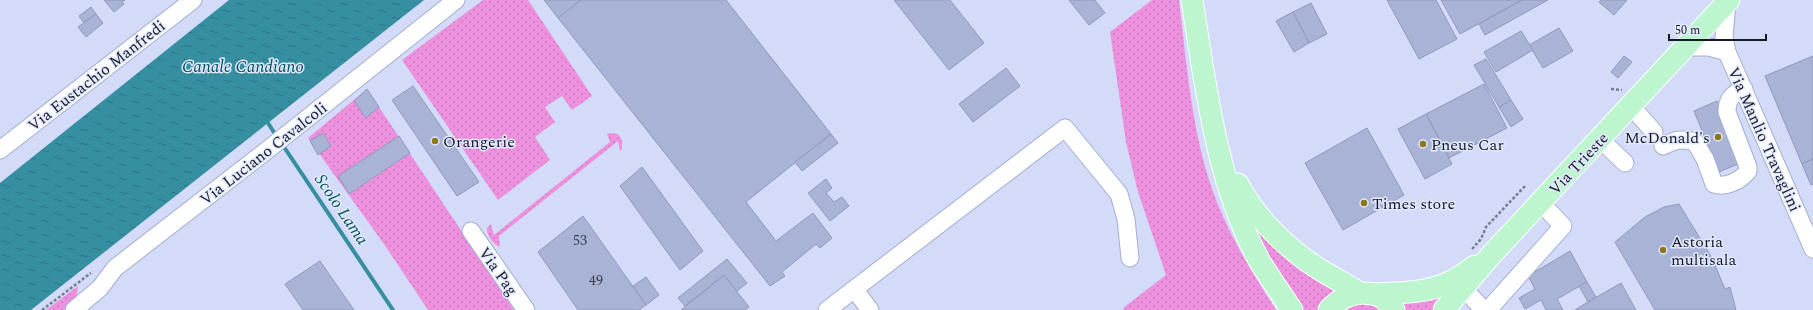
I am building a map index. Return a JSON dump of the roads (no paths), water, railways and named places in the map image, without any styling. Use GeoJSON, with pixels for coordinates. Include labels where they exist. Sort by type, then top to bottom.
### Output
{"type":"FeatureCollection","features":[{"type":"Feature","properties":{"kind":"main road"},"geometry":{"type":"LineString","coordinates":[[1192,0],[1208,101],[1227,180],[1242,222],[1260,261],[1292,310]]}},
{"type":"Feature","properties":{"kind":"main road","name":"Via Trieste"},"geometry":{"type":"LineString","coordinates":[[1444,310],[1464,289],[1492,254],[1600,139],[1630,98],[1685,47],[1728,1]]}},
{"type":"Feature","properties":{"kind":"main road"},"geometry":{"type":"LineString","coordinates":[[1218,146],[1241,190],[1256,213],[1272,230],[1307,261],[1364,293],[1382,298],[1394,310]]}},
{"type":"Feature","properties":{"kind":"main road","name":"Via Trieste"},"geometry":{"type":"LineString","coordinates":[[1364,293],[1403,294],[1435,288],[1455,280],[1492,254]]}},
{"type":"Feature","properties":{"kind":"main road"},"geometry":{"type":"LineString","coordinates":[[1329,310],[1337,302],[1348,295],[1364,293]]}},
{"type":"Feature","properties":{"kind":"street","name":"Via Eustachio Manfredi"},"geometry":{"type":"LineString","coordinates":[[0,150],[193,0]]}},
{"type":"Feature","properties":{"kind":"street","name":"Via Luciano Cavalcoli"},"geometry":{"type":"LineString","coordinates":[[74,310],[100,288],[115,268],[266,151],[456,0]]}},
{"type":"Feature","properties":{"kind":"street","name":"Via Manlio Travaglini"},"geometry":{"type":"LineString","coordinates":[[1728,1],[1724,37],[1727,52],[1813,249]]}},
{"type":"Feature","properties":{"kind":"street","name":"Via Manlio Travaglini"},"geometry":{"type":"LineString","coordinates":[[1685,47],[1709,47],[1727,52]]}},
{"type":"Feature","properties":{"kind":"street"},"geometry":{"type":"LineString","coordinates":[[1630,98],[1658,139],[1686,139],[1695,142],[1705,159],[1714,184],[1725,185],[1740,179],[1748,171],[1748,167],[1727,112],[1727,103],[1733,93],[1744,89]]}},
{"type":"Feature","properties":{"kind":"street"},"geometry":{"type":"LineString","coordinates":[[827,310],[1065,128],[1119,194],[1126,219],[1130,258]]}},
{"type":"Feature","properties":{"kind":"street"},"geometry":{"type":"LineString","coordinates":[[1600,139],[1625,163]]}},
{"type":"Feature","properties":{"kind":"street"},"geometry":{"type":"LineString","coordinates":[[1488,310],[1563,226],[1541,203]]}},
{"type":"Feature","properties":{"kind":"street","name":"Via Pag"},"geometry":{"type":"LineString","coordinates":[[471,231],[526,310]]}},
{"type":"Feature","properties":{"kind":"street"},"geometry":{"type":"LineString","coordinates":[[1464,289],[1484,310]]}},
{"type":"Feature","properties":{"kind":"street"},"geometry":{"type":"LineString","coordinates":[[854,290],[870,310]]}},
{"type":"Feature","properties":{"kind":"water","name":"Canale Candiano"},"geometry":{"type":"Polygon","coordinates":[[[229,0],[424,0],[31,310],[0,310],[0,183],[229,0]]]}},
{"type":"Feature","properties":{"kind":"waterway","name":"Scolo Lama"},"geometry":{"type":"LineString","coordinates":[[268,123],[277,137]]}},
{"type":"Feature","properties":{"kind":"waterway","name":"Scolo Lama"},"geometry":{"type":"LineString","coordinates":[[282,144],[393,310]]}},
{"type":"Feature","properties":{"kind":"place","name":"McDonald's"},"geometry":{"type":"Point","coordinates":[1718,137]}},
{"type":"Feature","properties":{"kind":"place","name":"Orangerie"},"geometry":{"type":"Point","coordinates":[435,141]}},
{"type":"Feature","properties":{"kind":"place","name":"Pneus Car"},"geometry":{"type":"Point","coordinates":[1423,144]}},
{"type":"Feature","properties":{"kind":"place","name":"Times store"},"geometry":{"type":"Point","coordinates":[1364,203]}},
{"type":"Feature","properties":{"kind":"place","name":"Astoria multisala"},"geometry":{"type":"Point","coordinates":[1663,250]}}]}
